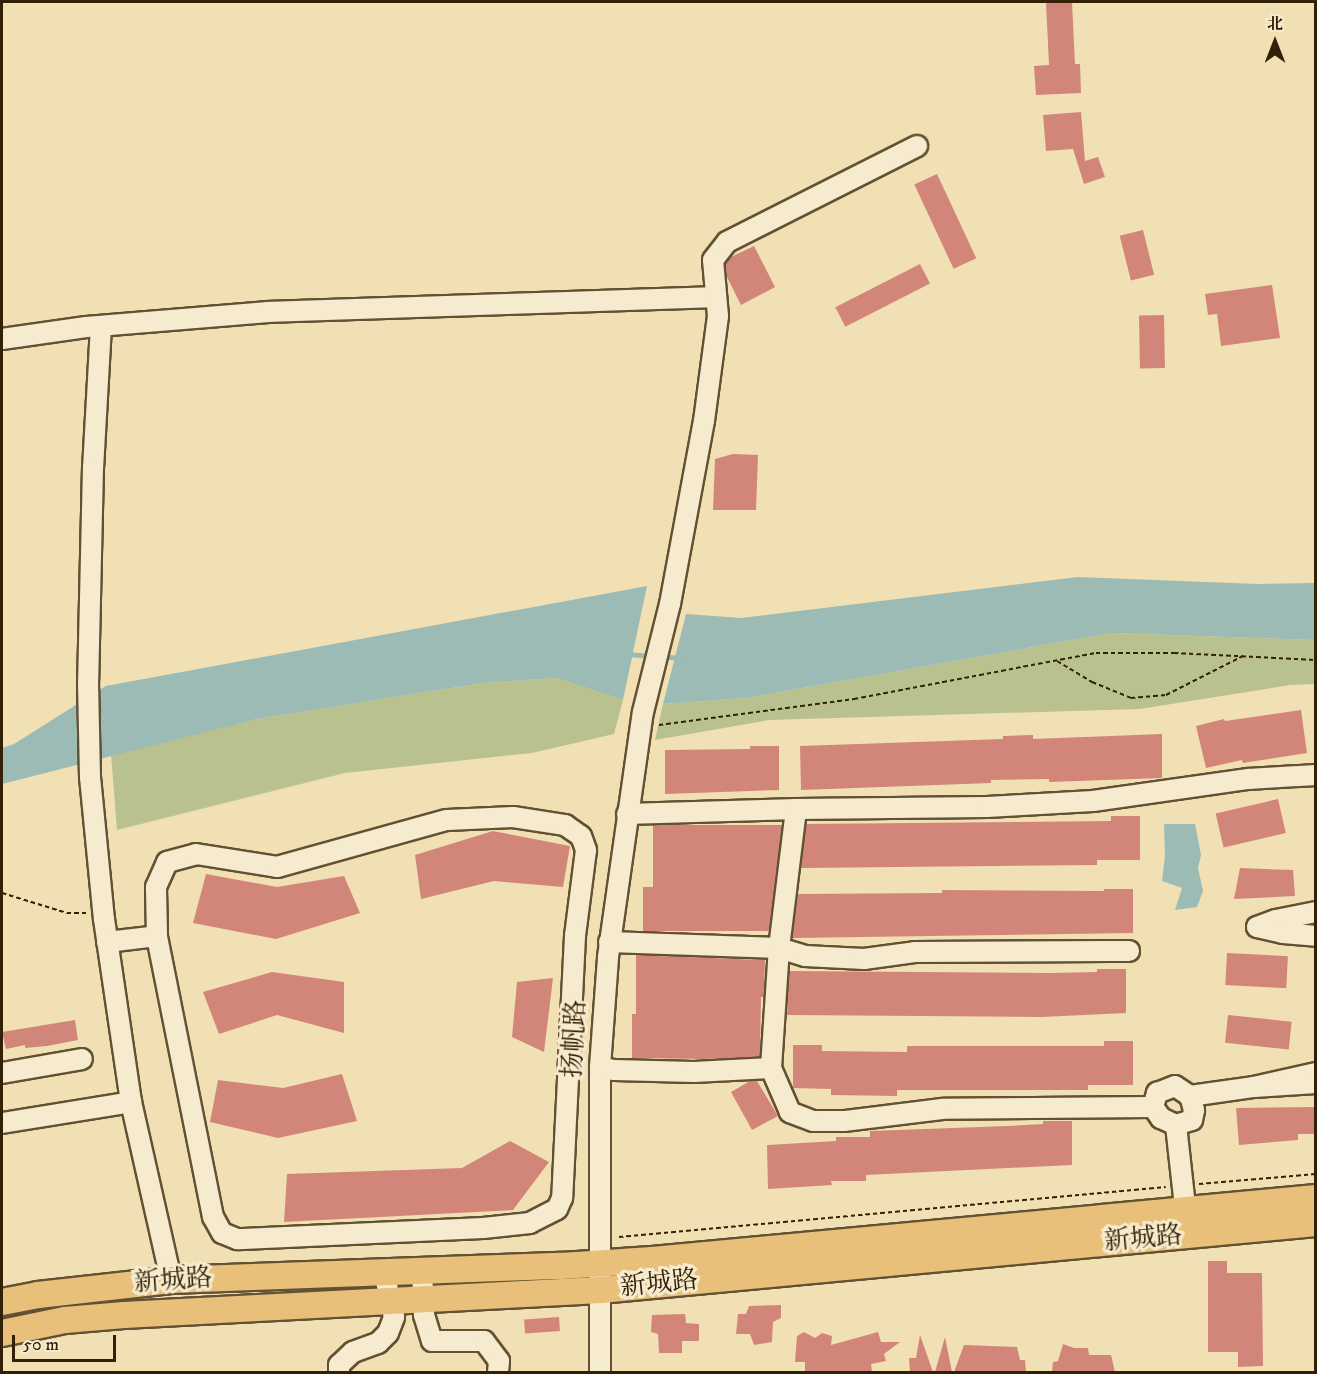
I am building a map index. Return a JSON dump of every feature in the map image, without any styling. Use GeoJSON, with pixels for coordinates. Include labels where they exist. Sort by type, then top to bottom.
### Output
{"type":"FeatureCollection","features":[{"type":"Feature","properties":{"kind":"main road","name":"新城路"},"geometry":{"type":"LineString","coordinates":[[2,1302],[38,1294],[171,1280],[599,1263],[1316,1198]]}},
{"type":"Feature","properties":{"kind":"main road","name":"新城路"},"geometry":{"type":"LineString","coordinates":[[2,1333],[65,1320],[124,1315],[392,1309],[600,1290],[1185,1210],[1316,1223]]}},
{"type":"Feature","properties":{"kind":"street","name":"扬帆路"},"geometry":{"type":"LineString","coordinates":[[600,1372],[600,1067],[609,942],[643,712],[670,604],[704,421],[718,316],[713,260],[727,242],[917,146]]}},
{"type":"Feature","properties":{"kind":"street"},"geometry":{"type":"LineString","coordinates":[[2,339],[101,326],[268,312],[716,297]]}},
{"type":"Feature","properties":{"kind":"street"},"geometry":{"type":"LineString","coordinates":[[101,326],[93,467],[88,682],[90,777],[103,913],[131,1102],[171,1280]]}},
{"type":"Feature","properties":{"kind":"street"},"geometry":{"type":"LineString","coordinates":[[627,814],[987,807],[1094,801],[1248,778],[1316,776]]}},
{"type":"Feature","properties":{"kind":"street"},"geometry":{"type":"LineString","coordinates":[[796,809],[778,948],[771,1068],[790,1112],[813,1121],[844,1121],[942,1109],[1153,1107]]}},
{"type":"Feature","properties":{"kind":"street"},"geometry":{"type":"LineString","coordinates":[[513,817],[565,825],[581,836],[586,850],[575,936],[562,1198],[557,1209],[530,1223],[483,1228],[237,1239],[222,1233],[213,1217],[158,936],[156,887],[167,862],[196,854],[277,867],[447,820],[513,817]]}},
{"type":"Feature","properties":{"kind":"street"},"geometry":{"type":"LineString","coordinates":[[1316,912],[1257,927],[1283,933],[1316,936]]}},
{"type":"Feature","properties":{"kind":"street"},"geometry":{"type":"LineString","coordinates":[[107,942],[158,936]]}},
{"type":"Feature","properties":{"kind":"street"},"geometry":{"type":"LineString","coordinates":[[609,942],[778,948],[805,956],[864,959],[915,952],[1129,951]]}},
{"type":"Feature","properties":{"kind":"street"},"geometry":{"type":"LineString","coordinates":[[2,1073],[82,1059]]}},
{"type":"Feature","properties":{"kind":"street"},"geometry":{"type":"LineString","coordinates":[[600,1067],[694,1072],[771,1068]]}},
{"type":"Feature","properties":{"kind":"street"},"geometry":{"type":"LineString","coordinates":[[1254,1087],[1316,1073]]}},
{"type":"Feature","properties":{"kind":"street"},"geometry":{"type":"LineString","coordinates":[[1190,1096],[1254,1087],[1316,1083]]}},
{"type":"Feature","properties":{"kind":"street"},"geometry":{"type":"LineString","coordinates":[[1176,1086],[1190,1096],[1194,1110],[1192,1120],[1176,1125],[1161,1118],[1153,1107],[1157,1093],[1176,1086]]}},
{"type":"Feature","properties":{"kind":"street"},"geometry":{"type":"LineString","coordinates":[[2,1123],[131,1102]]}},
{"type":"Feature","properties":{"kind":"street"},"geometry":{"type":"LineString","coordinates":[[1176,1125],[1185,1210]]}},
{"type":"Feature","properties":{"kind":"street"},"geometry":{"type":"LineString","coordinates":[[422,1271],[424,1307],[432,1341],[484,1341],[499,1361],[498,1372]]}},
{"type":"Feature","properties":{"kind":"street"},"geometry":{"type":"LineString","coordinates":[[339,1372],[339,1365],[353,1352],[378,1343],[388,1333],[392,1309],[384,1272]]}},
{"type":"Feature","properties":{"kind":"path"},"geometry":{"type":"LineString","coordinates":[[643,712],[659,725],[854,699],[1096,653],[1244,655],[1316,660]]}},
{"type":"Feature","properties":{"kind":"path"},"geometry":{"type":"LineString","coordinates":[[1057,661],[1092,682],[1131,698],[1166,695],[1244,655]]}},
{"type":"Feature","properties":{"kind":"path"},"geometry":{"type":"LineString","coordinates":[[2,892],[67,914],[103,913]]}},
{"type":"Feature","properties":{"kind":"path"},"geometry":{"type":"LineString","coordinates":[[619,1237],[1185,1210],[1316,1174]]}},
{"type":"Feature","properties":{"kind":"green space"},"geometry":{"type":"Polygon","coordinates":[[[1112,633],[1315,640],[1315,684],[1290,685],[1140,709],[769,720],[655,740],[663,704],[746,698],[1112,633]]]}},
{"type":"Feature","properties":{"kind":"green space"},"geometry":{"type":"Polygon","coordinates":[[[556,678],[623,700],[614,734],[532,753],[345,773],[117,830],[111,754],[257,719],[483,683],[556,678]]]}},
{"type":"Feature","properties":{"kind":"water"},"geometry":{"type":"Polygon","coordinates":[[[1078,577],[1257,584],[1315,583],[1315,640],[1112,633],[746,698],[663,704],[686,614],[741,618],[1078,577]]]}},
{"type":"Feature","properties":{"kind":"water"},"geometry":{"type":"Polygon","coordinates":[[[647,586],[623,700],[556,678],[483,683],[257,719],[2,784],[2,748],[14,744],[106,686],[647,586]]]}},
{"type":"Feature","properties":{"kind":"water"},"geometry":{"type":"Polygon","coordinates":[[[1164,824],[1195,824],[1201,855],[1198,868],[1203,891],[1197,907],[1175,910],[1182,888],[1162,881],[1165,856],[1164,824]]]}},
{"type":"Feature","properties":{"kind":"building"},"geometry":{"type":"Polygon","coordinates":[[[1046,2],[1072,2],[1075,64],[1080,64],[1081,93],[1036,95],[1034,66],[1049,65],[1046,2]]]}},
{"type":"Feature","properties":{"kind":"building"},"geometry":{"type":"Polygon","coordinates":[[[1081,112],[1085,161],[1098,157],[1105,177],[1084,184],[1073,149],[1046,151],[1043,115],[1081,112]]]}},
{"type":"Feature","properties":{"kind":"building"},"geometry":{"type":"Polygon","coordinates":[[[937,174],[976,258],[954,269],[914,185],[937,174]]]}},
{"type":"Feature","properties":{"kind":"building"},"geometry":{"type":"Polygon","coordinates":[[[1143,230],[1154,275],[1131,280],[1120,236],[1143,230]]]}},
{"type":"Feature","properties":{"kind":"building"},"geometry":{"type":"Polygon","coordinates":[[[754,246],[775,287],[741,305],[727,277],[725,264],[731,257],[754,246]]]}},
{"type":"Feature","properties":{"kind":"building"},"geometry":{"type":"Polygon","coordinates":[[[920,264],[930,284],[845,327],[835,307],[920,264]]]}},
{"type":"Feature","properties":{"kind":"building"},"geometry":{"type":"Polygon","coordinates":[[[1272,285],[1280,338],[1221,346],[1217,314],[1208,315],[1205,294],[1272,285]]]}},
{"type":"Feature","properties":{"kind":"building"},"geometry":{"type":"Polygon","coordinates":[[[1139,315],[1164,315],[1165,368],[1140,368],[1139,315]]]}},
{"type":"Feature","properties":{"kind":"building"},"geometry":{"type":"Polygon","coordinates":[[[733,454],[758,455],[756,510],[713,510],[715,459],[733,454]]]}},
{"type":"Feature","properties":{"kind":"building"},"geometry":{"type":"Polygon","coordinates":[[[1301,710],[1307,753],[1243,763],[1242,760],[1206,768],[1196,726],[1224,719],[1225,721],[1301,710]]]}},
{"type":"Feature","properties":{"kind":"building"},"geometry":{"type":"Polygon","coordinates":[[[1162,734],[1162,778],[1049,782],[1049,779],[991,780],[991,783],[801,790],[800,746],[1003,739],[1003,736],[1033,735],[1033,739],[1162,734]]]}},
{"type":"Feature","properties":{"kind":"building"},"geometry":{"type":"Polygon","coordinates":[[[750,746],[779,746],[779,790],[665,794],[665,750],[750,749],[750,746]]]}},
{"type":"Feature","properties":{"kind":"building"},"geometry":{"type":"Polygon","coordinates":[[[1278,799],[1286,833],[1224,847],[1216,813],[1278,799]]]}},
{"type":"Feature","properties":{"kind":"building"},"geometry":{"type":"Polygon","coordinates":[[[1111,816],[1140,816],[1140,860],[1097,860],[1097,865],[801,868],[806,824],[1111,821],[1111,816]]]}},
{"type":"Feature","properties":{"kind":"building"},"geometry":{"type":"Polygon","coordinates":[[[653,825],[782,825],[769,931],[643,931],[643,887],[653,887],[653,825]]]}},
{"type":"Feature","properties":{"kind":"building"},"geometry":{"type":"Polygon","coordinates":[[[493,831],[570,846],[563,887],[494,881],[421,899],[415,855],[493,831]]]}},
{"type":"Feature","properties":{"kind":"building"},"geometry":{"type":"Polygon","coordinates":[[[1240,868],[1293,870],[1295,896],[1234,899],[1240,868]]]}},
{"type":"Feature","properties":{"kind":"building"},"geometry":{"type":"Polygon","coordinates":[[[206,874],[277,887],[344,876],[360,913],[276,939],[193,923],[206,874]]]}},
{"type":"Feature","properties":{"kind":"building"},"geometry":{"type":"Polygon","coordinates":[[[1104,889],[1133,889],[1133,933],[792,938],[798,894],[942,893],[942,890],[1104,891],[1104,889]]]}},
{"type":"Feature","properties":{"kind":"building"},"geometry":{"type":"Polygon","coordinates":[[[1227,953],[1288,956],[1286,988],[1225,985],[1227,953]]]}},
{"type":"Feature","properties":{"kind":"building"},"geometry":{"type":"Polygon","coordinates":[[[636,955],[765,960],[764,997],[761,997],[760,1057],[632,1058],[632,1014],[636,1014],[636,955]]]}},
{"type":"Feature","properties":{"kind":"building"},"geometry":{"type":"Polygon","coordinates":[[[1097,969],[1126,969],[1126,1013],[1042,1017],[787,1015],[789,971],[1052,973],[1097,972],[1097,969]]]}},
{"type":"Feature","properties":{"kind":"building"},"geometry":{"type":"Polygon","coordinates":[[[272,972],[344,982],[344,1033],[277,1015],[219,1034],[203,992],[272,972]]]}},
{"type":"Feature","properties":{"kind":"building"},"geometry":{"type":"Polygon","coordinates":[[[553,978],[544,1052],[512,1037],[517,982],[553,978]]]}},
{"type":"Feature","properties":{"kind":"building"},"geometry":{"type":"Polygon","coordinates":[[[1228,1015],[1292,1022],[1289,1050],[1225,1043],[1228,1015]]]}},
{"type":"Feature","properties":{"kind":"building"},"geometry":{"type":"Polygon","coordinates":[[[75,1020],[78,1040],[47,1046],[25,1048],[25,1045],[6,1049],[2,1032],[75,1020]]]}},
{"type":"Feature","properties":{"kind":"building"},"geometry":{"type":"Polygon","coordinates":[[[1104,1041],[1133,1041],[1133,1085],[1088,1085],[1088,1090],[897,1090],[897,1096],[831,1095],[831,1089],[793,1088],[793,1045],[822,1045],[822,1051],[907,1052],[907,1046],[1104,1046],[1104,1041]]]}},
{"type":"Feature","properties":{"kind":"building"},"geometry":{"type":"Polygon","coordinates":[[[342,1074],[357,1121],[278,1138],[210,1122],[218,1080],[283,1088],[342,1074]]]}},
{"type":"Feature","properties":{"kind":"building"},"geometry":{"type":"Polygon","coordinates":[[[750,1081],[757,1081],[778,1116],[752,1130],[731,1092],[750,1081]]]}},
{"type":"Feature","properties":{"kind":"building"},"geometry":{"type":"Polygon","coordinates":[[[1316,1107],[1316,1134],[1298,1134],[1298,1140],[1239,1145],[1236,1108],[1316,1107]]]}},
{"type":"Feature","properties":{"kind":"building"},"geometry":{"type":"Polygon","coordinates":[[[1043,1121],[1072,1121],[1072,1165],[866,1175],[866,1181],[831,1181],[832,1185],[768,1189],[767,1145],[836,1141],[836,1137],[870,1137],[870,1131],[1043,1124],[1043,1121]]]}},
{"type":"Feature","properties":{"kind":"building"},"geometry":{"type":"Polygon","coordinates":[[[510,1141],[549,1162],[513,1210],[284,1222],[287,1174],[462,1168],[510,1141]]]}},
{"type":"Feature","properties":{"kind":"building"},"geometry":{"type":"Polygon","coordinates":[[[1208,1261],[1227,1261],[1227,1273],[1262,1273],[1263,1366],[1238,1367],[1238,1352],[1208,1352],[1208,1261]]]}},
{"type":"Feature","properties":{"kind":"building"},"geometry":{"type":"Polygon","coordinates":[[[781,1305],[781,1318],[773,1322],[772,1342],[754,1345],[750,1334],[736,1334],[738,1314],[746,1314],[749,1306],[781,1305]]]}},
{"type":"Feature","properties":{"kind":"building"},"geometry":{"type":"Polygon","coordinates":[[[685,1314],[686,1323],[699,1324],[699,1341],[682,1341],[682,1353],[659,1353],[658,1334],[651,1332],[652,1315],[685,1314]]]}},
{"type":"Feature","properties":{"kind":"building"},"geometry":{"type":"Polygon","coordinates":[[[559,1317],[560,1331],[525,1333],[524,1319],[559,1317]]]}},
{"type":"Feature","properties":{"kind":"building"},"geometry":{"type":"Polygon","coordinates":[[[804,1332],[815,1338],[822,1333],[832,1336],[831,1345],[878,1332],[881,1342],[900,1342],[884,1354],[886,1361],[871,1364],[872,1372],[805,1372],[805,1362],[795,1362],[797,1336],[804,1332]]]}},
{"type":"Feature","properties":{"kind":"building"},"geometry":{"type":"Polygon","coordinates":[[[920,1335],[933,1372],[910,1372],[909,1358],[916,1358],[920,1335]]]}},
{"type":"Feature","properties":{"kind":"building"},"geometry":{"type":"Polygon","coordinates":[[[945,1337],[952,1372],[935,1372],[945,1337]]]}},
{"type":"Feature","properties":{"kind":"building"},"geometry":{"type":"Polygon","coordinates":[[[1063,1344],[1074,1348],[1088,1348],[1089,1355],[1111,1355],[1115,1372],[1052,1372],[1053,1362],[1058,1361],[1063,1344]]]}},
{"type":"Feature","properties":{"kind":"building"},"geometry":{"type":"Polygon","coordinates":[[[964,1345],[1017,1347],[1020,1360],[1025,1360],[1026,1372],[954,1372],[964,1345]]]}},
{"type":"Feature","properties":{"kind":"waterway"},"geometry":{"type":"LineString","coordinates":[[628,654],[652,656]]}},
{"type":"Feature","properties":{"kind":"waterway"},"geometry":{"type":"LineString","coordinates":[[661,656],[679,658]]}}]}
